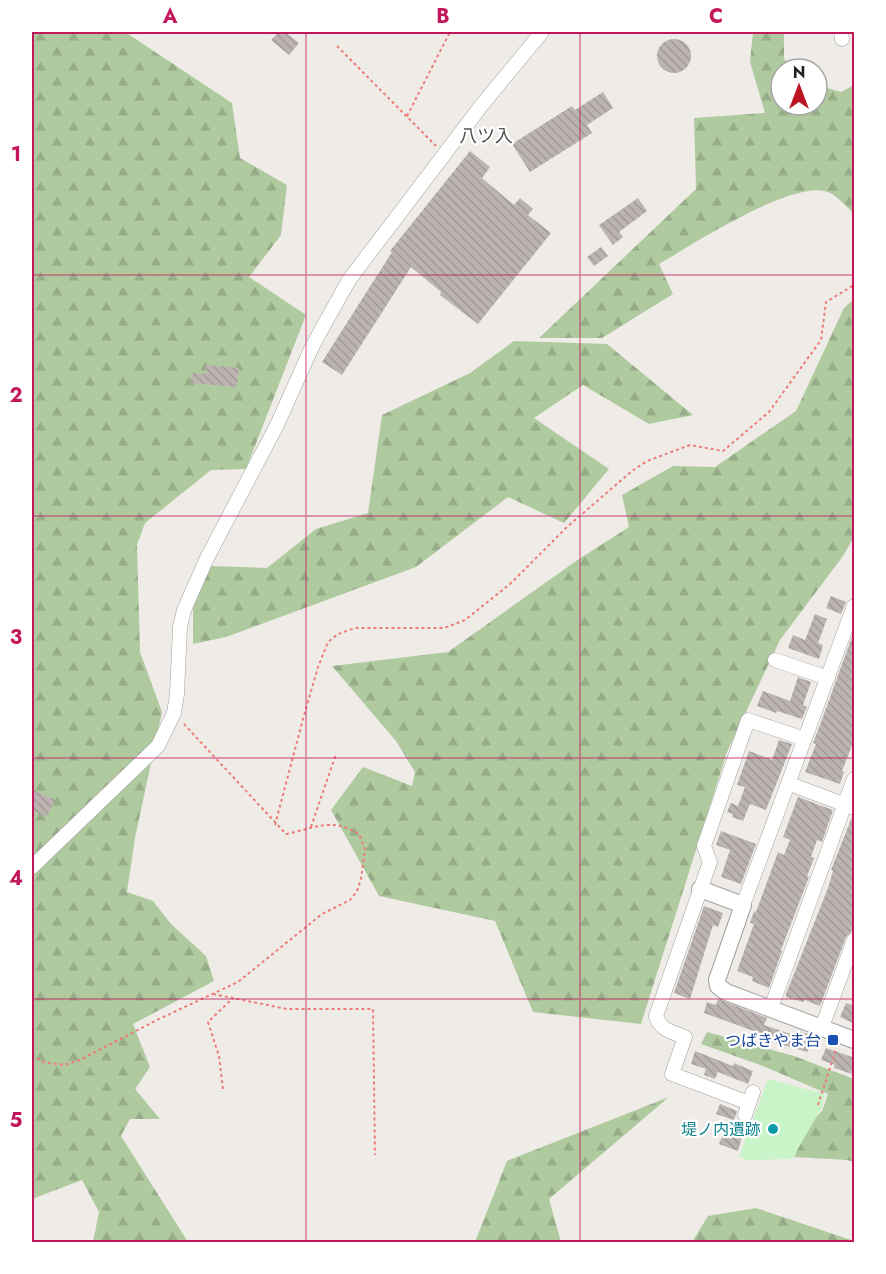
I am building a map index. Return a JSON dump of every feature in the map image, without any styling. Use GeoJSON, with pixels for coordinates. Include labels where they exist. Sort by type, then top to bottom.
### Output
{"type":"FeatureCollection","features":[{"type":"Feature","properties":{"kind":"street"},"geometry":{"type":"LineString","coordinates":[[32,867],[158,746],[174,713],[180,627],[184,610],[207,558],[277,425],[311,349],[349,280],[444,154],[542,32]]}},
{"type":"Feature","properties":{"kind":"street"},"geometry":{"type":"LineString","coordinates":[[848,1037],[726,992],[718,986],[717,980],[855,606]]}},
{"type":"Feature","properties":{"kind":"street"},"geometry":{"type":"LineString","coordinates":[[775,660],[828,678]]}},
{"type":"Feature","properties":{"kind":"street"},"geometry":{"type":"LineString","coordinates":[[749,1104],[672,1074],[685,1036],[658,1025],[656,1016],[710,862],[704,846],[748,720],[806,739]]}},
{"type":"Feature","properties":{"kind":"street"},"geometry":{"type":"LineString","coordinates":[[771,1008],[850,806],[855,779]]}},
{"type":"Feature","properties":{"kind":"street"},"geometry":{"type":"LineString","coordinates":[[790,784],[850,806]]}},
{"type":"Feature","properties":{"kind":"street"},"geometry":{"type":"LineString","coordinates":[[700,889],[743,905]]}},
{"type":"Feature","properties":{"kind":"street"},"geometry":{"type":"LineString","coordinates":[[822,1027],[855,940]]}},
{"type":"Feature","properties":{"kind":"path"},"geometry":{"type":"LineString","coordinates":[[406,116],[450,32]]}},
{"type":"Feature","properties":{"kind":"path"},"geometry":{"type":"LineString","coordinates":[[337,46],[444,154]]}},
{"type":"Feature","properties":{"kind":"path"},"geometry":{"type":"LineString","coordinates":[[275,825],[318,667],[328,642],[338,634],[355,628],[444,628],[465,620],[510,584],[567,527],[632,471],[647,461],[690,445],[723,451],[769,412],[821,340],[826,302],[855,285]]}},
{"type":"Feature","properties":{"kind":"path"},"geometry":{"type":"LineString","coordinates":[[32,1055],[43,1062],[64,1065],[80,1060],[238,982],[322,914],[350,900],[357,891],[365,849],[359,834],[339,825],[321,824],[286,834],[275,825],[174,713]]}},
{"type":"Feature","properties":{"kind":"path"},"geometry":{"type":"LineString","coordinates":[[311,827],[336,754]]}},
{"type":"Feature","properties":{"kind":"path"},"geometry":{"type":"LineString","coordinates":[[213,994],[287,1009],[373,1009],[375,1155]]}},
{"type":"Feature","properties":{"kind":"path"},"geometry":{"type":"LineString","coordinates":[[223,1089],[219,1056],[208,1022],[233,998]]}},
{"type":"Feature","properties":{"kind":"path"},"geometry":{"type":"LineString","coordinates":[[818,1105],[848,1037]]}},
{"type":"Feature","properties":{"kind":"green space"},"geometry":{"type":"Polygon","coordinates":[[[32,32],[125,32],[232,103],[240,158],[287,185],[281,235],[249,277],[306,315],[246,469],[211,470],[145,523],[137,545],[140,652],[162,712],[135,838],[127,892],[153,901],[171,924],[206,956],[214,981],[133,1024],[150,1067],[135,1089],[160,1119],[130,1119],[121,1136],[188,1242],[93,1242],[99,1212],[82,1180],[32,1199],[32,32]]]}},
{"type":"Feature","properties":{"kind":"green space"},"geometry":{"type":"Polygon","coordinates":[[[753,32],[784,32],[784,57],[769,57],[769,117],[829,117],[829,88],[841,92],[854,85],[854,214],[830,193],[814,190],[794,194],[770,203],[718,229],[659,264],[673,294],[602,338],[539,338],[696,189],[694,118],[765,113],[750,62],[753,32]]]}},
{"type":"Feature","properties":{"kind":"green space"},"geometry":{"type":"Polygon","coordinates":[[[854,299],[854,537],[843,556],[780,640],[727,752],[641,1024],[533,1012],[495,921],[379,896],[331,810],[363,767],[412,786],[415,772],[396,741],[332,666],[448,652],[576,561],[629,527],[622,495],[673,466],[715,467],[796,411],[844,308],[854,299]]]}},
{"type":"Feature","properties":{"kind":"green space"},"geometry":{"type":"Polygon","coordinates":[[[514,341],[607,344],[693,415],[649,424],[583,385],[534,418],[609,469],[564,523],[508,497],[416,567],[226,637],[193,644],[193,600],[209,566],[267,568],[316,529],[368,513],[382,415],[470,373],[514,341]]]}},
{"type":"Feature","properties":{"kind":"green space"},"geometry":{"type":"Polygon","coordinates":[[[707,1032],[794,1056],[854,1079],[854,1162],[794,1157],[808,1125],[822,1111],[828,1094],[763,1066],[701,1044],[707,1032]]]}},
{"type":"Feature","properties":{"kind":"green space"},"geometry":{"type":"Polygon","coordinates":[[[768,1079],[825,1094],[821,1109],[792,1159],[746,1160],[739,1157],[768,1079]]]}},
{"type":"Feature","properties":{"kind":"green space"},"geometry":{"type":"Polygon","coordinates":[[[669,1097],[549,1199],[561,1242],[475,1242],[507,1161],[669,1097]]]}},
{"type":"Feature","properties":{"kind":"green space"},"geometry":{"type":"Polygon","coordinates":[[[756,1208],[854,1242],[692,1242],[708,1216],[756,1208]]]}},
{"type":"Feature","properties":{"kind":"building"},"geometry":{"type":"Polygon","coordinates":[[[279,32],[285,32],[299,43],[289,55],[271,40],[279,32]]]}},
{"type":"Feature","properties":{"kind":"building"},"geometry":{"type":"Polygon","coordinates":[[[674,39],[686,44],[691,56],[686,68],[674,73],[662,68],[657,56],[662,44],[674,39]]]}},
{"type":"Feature","properties":{"kind":"building"},"geometry":{"type":"Polygon","coordinates":[[[603,92],[613,108],[587,125],[592,133],[530,172],[512,144],[572,106],[575,110],[603,92]]]}},
{"type":"Feature","properties":{"kind":"building"},"geometry":{"type":"Polygon","coordinates":[[[470,151],[490,167],[482,178],[514,205],[520,198],[533,209],[528,215],[551,233],[478,324],[440,295],[441,292],[411,267],[342,375],[322,362],[392,252],[390,251],[470,151]]]}},
{"type":"Feature","properties":{"kind":"building"},"geometry":{"type":"Polygon","coordinates":[[[638,198],[647,211],[619,232],[623,237],[613,245],[599,225],[638,198]]]}},
{"type":"Feature","properties":{"kind":"building"},"geometry":{"type":"Polygon","coordinates":[[[601,247],[608,256],[594,266],[587,257],[601,247]]]}},
{"type":"Feature","properties":{"kind":"building"},"geometry":{"type":"Polygon","coordinates":[[[206,365],[239,368],[237,387],[191,383],[192,373],[205,374],[206,365]]]}},
{"type":"Feature","properties":{"kind":"building"},"geometry":{"type":"Polygon","coordinates":[[[831,596],[846,602],[841,614],[826,608],[831,596]]]}},
{"type":"Feature","properties":{"kind":"building"},"geometry":{"type":"Polygon","coordinates":[[[815,614],[827,619],[818,643],[823,645],[819,659],[788,648],[793,635],[805,640],[815,614]]]}},
{"type":"Feature","properties":{"kind":"building"},"geometry":{"type":"Polygon","coordinates":[[[853,634],[855,738],[842,771],[844,772],[840,784],[805,772],[816,744],[813,743],[853,634]]]}},
{"type":"Feature","properties":{"kind":"building"},"geometry":{"type":"Polygon","coordinates":[[[798,677],[811,682],[803,705],[807,707],[802,719],[757,706],[763,691],[790,701],[798,677]]]}},
{"type":"Feature","properties":{"kind":"building"},"geometry":{"type":"Polygon","coordinates":[[[779,740],[792,744],[766,810],[750,804],[743,821],[732,817],[733,814],[727,812],[731,803],[738,806],[745,787],[737,785],[749,751],[772,760],[779,740]]]}},
{"type":"Feature","properties":{"kind":"building"},"geometry":{"type":"Polygon","coordinates":[[[32,789],[55,800],[47,817],[32,810],[32,789]]]}},
{"type":"Feature","properties":{"kind":"building"},"geometry":{"type":"Polygon","coordinates":[[[798,797],[833,810],[822,842],[817,840],[811,857],[814,858],[807,876],[809,877],[769,988],[752,981],[753,977],[737,971],[754,924],[750,923],[754,911],[756,912],[778,852],[784,855],[790,840],[783,837],[798,797]]]}},
{"type":"Feature","properties":{"kind":"building"},"geometry":{"type":"Polygon","coordinates":[[[852,817],[855,817],[855,920],[851,932],[846,937],[820,1006],[805,1000],[803,1002],[786,997],[828,888],[833,871],[831,870],[852,817]]]}},
{"type":"Feature","properties":{"kind":"building"},"geometry":{"type":"Polygon","coordinates":[[[721,831],[756,844],[741,884],[721,877],[730,850],[716,845],[721,831]]]}},
{"type":"Feature","properties":{"kind":"building"},"geometry":{"type":"Polygon","coordinates":[[[704,906],[723,913],[718,927],[713,925],[690,999],[674,993],[704,906]]]}},
{"type":"Feature","properties":{"kind":"building"},"geometry":{"type":"Polygon","coordinates":[[[718,999],[767,1018],[764,1025],[797,1036],[799,1031],[811,1035],[809,1042],[811,1043],[807,1052],[763,1039],[765,1035],[704,1013],[707,1002],[716,1005],[718,999]]]}},
{"type":"Feature","properties":{"kind":"building"},"geometry":{"type":"Polygon","coordinates":[[[846,1003],[855,1006],[855,1024],[840,1017],[846,1003]]]}},
{"type":"Feature","properties":{"kind":"building"},"geometry":{"type":"Polygon","coordinates":[[[826,1048],[855,1058],[852,1074],[834,1068],[835,1065],[821,1060],[826,1048]]]}},
{"type":"Feature","properties":{"kind":"building"},"geometry":{"type":"Polygon","coordinates":[[[695,1051],[753,1071],[748,1084],[718,1072],[715,1079],[704,1075],[706,1069],[691,1064],[695,1051]]]}},
{"type":"Feature","properties":{"kind":"building"},"geometry":{"type":"Polygon","coordinates":[[[720,1104],[737,1111],[734,1120],[716,1114],[720,1104]]]}},
{"type":"Feature","properties":{"kind":"building"},"geometry":{"type":"Polygon","coordinates":[[[724,1131],[742,1137],[738,1151],[719,1144],[724,1131]]]}},
{"type":"Feature","properties":{"kind":"place","name":"つばきやま台"},"geometry":{"type":"Point","coordinates":[833,1040]}},
{"type":"Feature","properties":{"kind":"place","name":"堤ノ内遺跡"},"geometry":{"type":"Point","coordinates":[773,1129]}},
{"type":"Feature","properties":{"kind":"district","name":"八ツ入"},"geometry":{"type":"Point","coordinates":[486,136]}}]}
